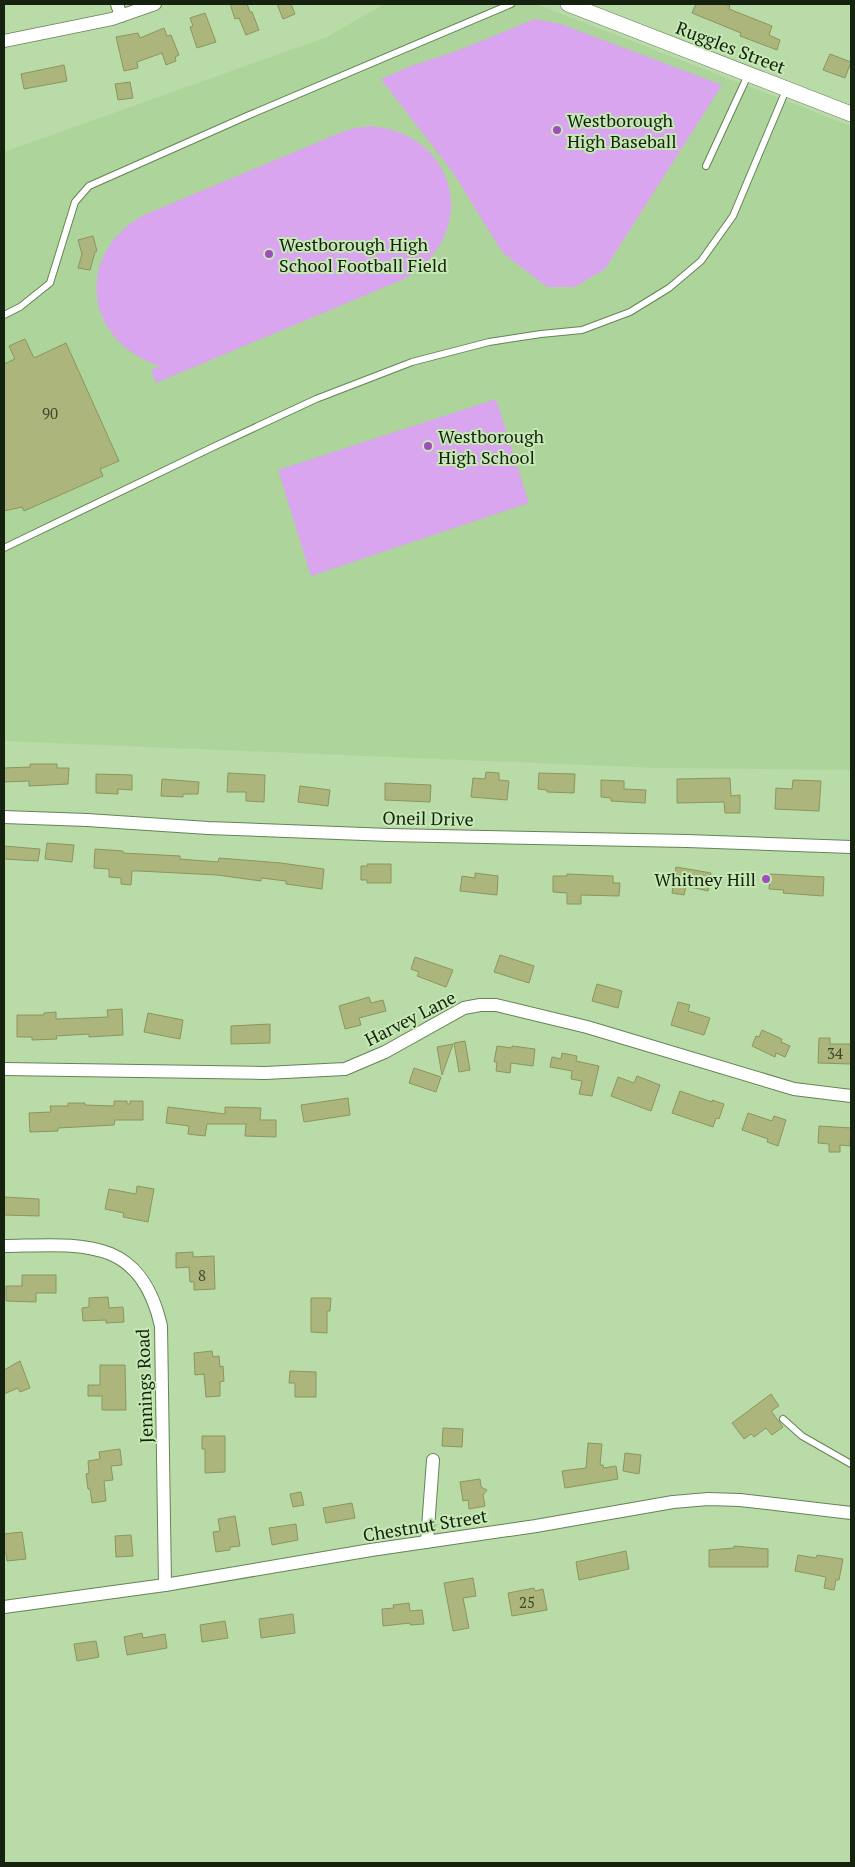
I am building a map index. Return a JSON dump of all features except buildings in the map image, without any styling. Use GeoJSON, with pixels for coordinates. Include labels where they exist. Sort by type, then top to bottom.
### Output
{"type":"FeatureCollection","features":[{"type":"Feature","properties":{"kind":"street"},"geometry":{"type":"LineString","coordinates":[[4,41],[119,10],[155,4]]}},
{"type":"Feature","properties":{"kind":"street","name":"Ruggles Street"},"geometry":{"type":"LineString","coordinates":[[568,4],[851,114]]}},
{"type":"Feature","properties":{"kind":"street","name":"Oneil Drive"},"geometry":{"type":"LineString","coordinates":[[4,818],[87,820],[208,828],[389,835],[687,841],[851,847]]}},
{"type":"Feature","properties":{"kind":"street","name":"Harvey Lane"},"geometry":{"type":"LineString","coordinates":[[4,1069],[265,1073],[345,1069],[385,1052],[464,1008],[496,1005],[587,1027],[794,1089],[851,1096]]}},
{"type":"Feature","properties":{"kind":"street","name":"Jennings Road"},"geometry":{"type":"LineString","coordinates":[[4,1246],[78,1245],[97,1248],[119,1258],[133,1268],[152,1297],[160,1326],[165,1585]]}},
{"type":"Feature","properties":{"kind":"street"},"geometry":{"type":"LineString","coordinates":[[427,1542],[433,1460]]}},
{"type":"Feature","properties":{"kind":"street","name":"Chestnut Street"},"geometry":{"type":"LineString","coordinates":[[4,1607],[165,1585],[554,1523],[673,1502],[708,1499],[770,1503],[851,1513]]}},
{"type":"Feature","properties":{"kind":"lane"},"geometry":{"type":"LineString","coordinates":[[4,315],[20,307],[50,283],[75,202],[89,186],[256,112],[511,4]]}},
{"type":"Feature","properties":{"kind":"lane"},"geometry":{"type":"LineString","coordinates":[[706,166],[749,74]]}},
{"type":"Feature","properties":{"kind":"lane"},"geometry":{"type":"LineString","coordinates":[[4,548],[307,403],[412,362],[490,342],[582,330],[630,312],[669,288],[701,261],[732,216],[787,89]]}},
{"type":"Feature","properties":{"kind":"lane"},"geometry":{"type":"LineString","coordinates":[[784,1419],[802,1436],[851,1464]]}},
{"type":"Feature","properties":{"kind":"shaded area","name":"Westborough High School"},"geometry":{"type":"Polygon","coordinates":[[[384,4],[536,4],[851,126],[851,770],[658,768],[4,741],[4,152],[327,37],[384,4]]]}},
{"type":"Feature","properties":{"kind":"shaded area","name":"Westborough High Baseball"},"geometry":{"type":"Polygon","coordinates":[[[535,19],[561,24],[722,85],[605,269],[575,287],[547,287],[502,252],[454,174],[381,79],[535,19]]]}},
{"type":"Feature","properties":{"kind":"shaded area","name":"Westborough High School Football Field"},"geometry":{"type":"Polygon","coordinates":[[[370,126],[400,133],[424,147],[440,166],[449,189],[451,213],[444,238],[428,260],[404,279],[156,383],[151,370],[160,366],[134,354],[115,338],[103,318],[97,296],[98,273],[106,251],[121,231],[144,215],[342,132],[370,126]]]}},
{"type":"Feature","properties":{"kind":"shaded area"},"geometry":{"type":"Polygon","coordinates":[[[496,399],[529,503],[311,576],[278,470],[496,399]]]}},
{"type":"Feature","properties":{"kind":"place","name":"Westborough High Baseball"},"geometry":{"type":"Point","coordinates":[557,130]}},
{"type":"Feature","properties":{"kind":"place","name":"Westborough High School Football Field"},"geometry":{"type":"Point","coordinates":[269,254]}},
{"type":"Feature","properties":{"kind":"place","name":"Westborough High School"},"geometry":{"type":"Point","coordinates":[428,446]}},
{"type":"Feature","properties":{"kind":"place","name":"Whitney Hill"},"geometry":{"type":"Point","coordinates":[766,879]}}]}
